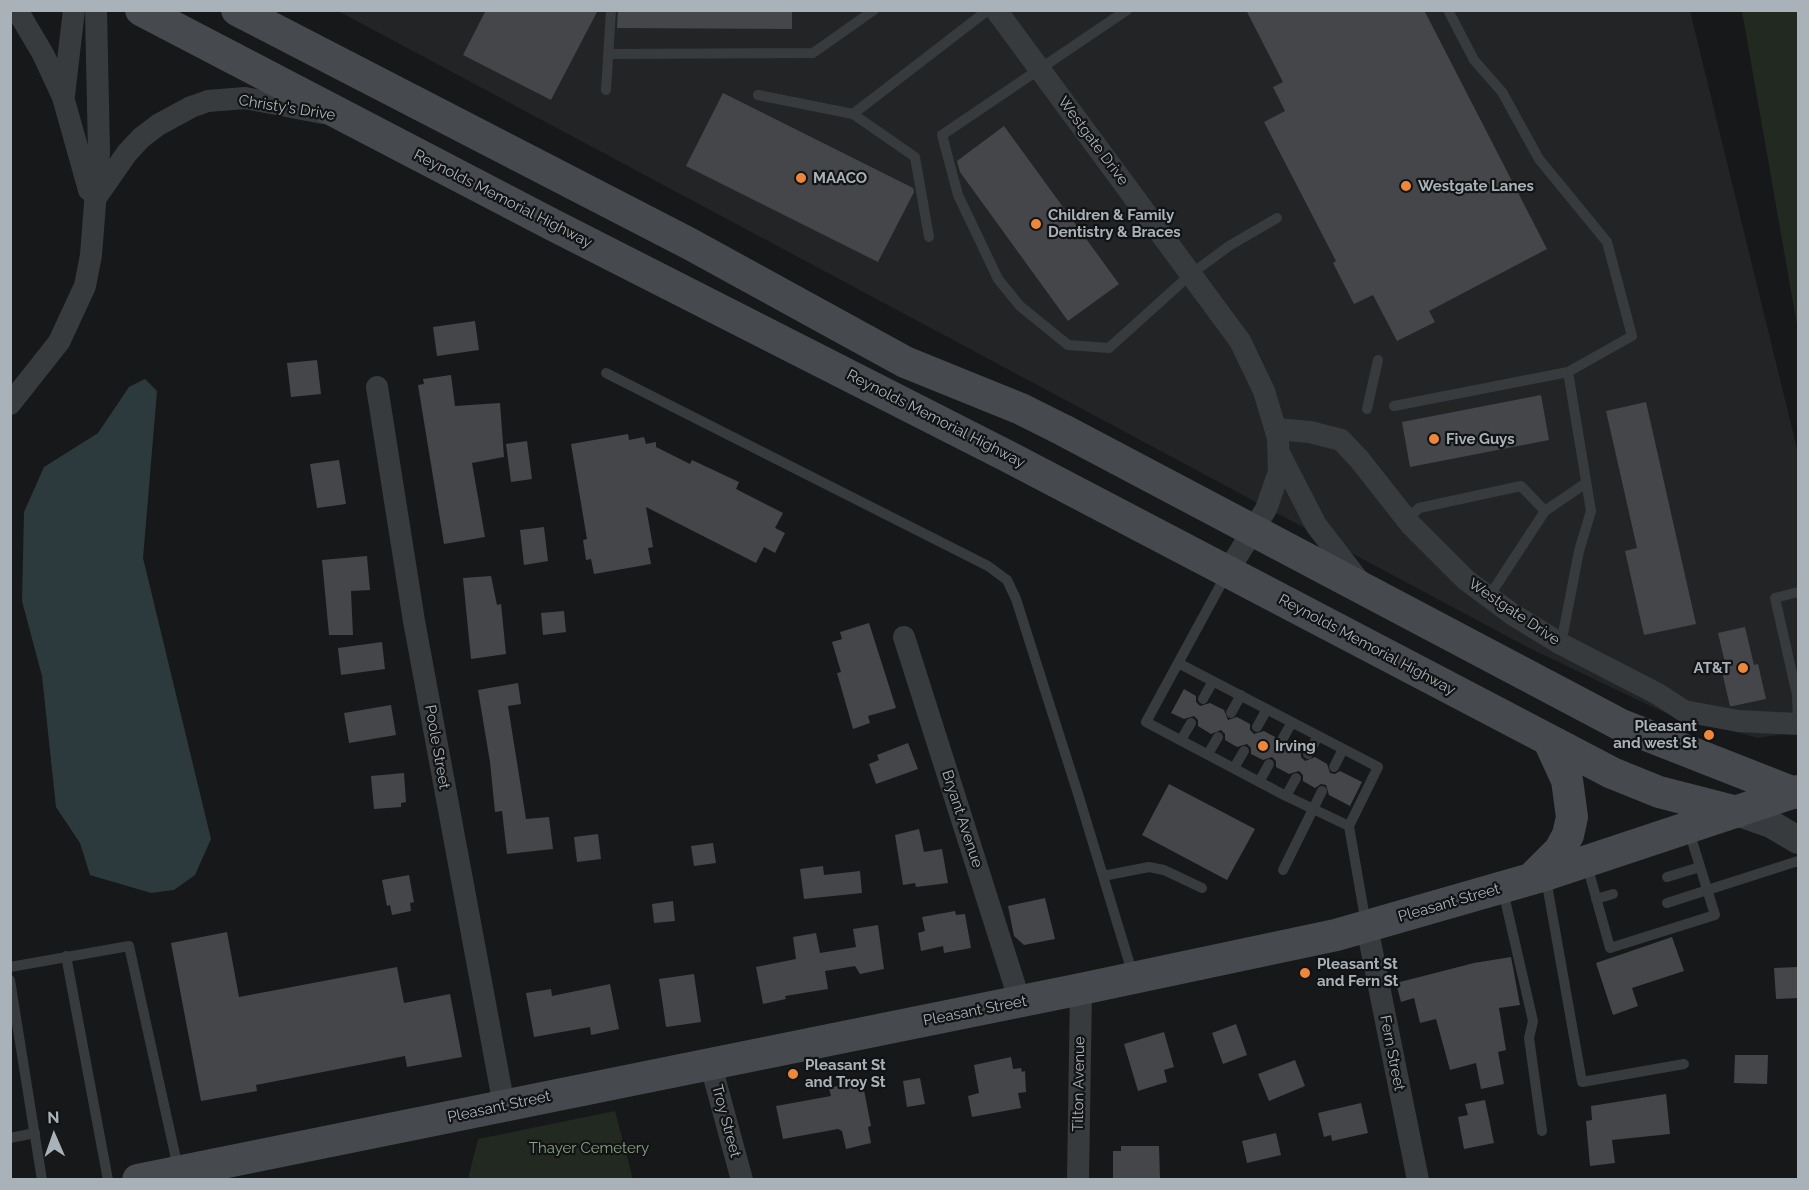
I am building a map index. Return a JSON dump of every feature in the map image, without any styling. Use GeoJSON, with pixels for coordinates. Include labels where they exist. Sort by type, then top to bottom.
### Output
{"type":"FeatureCollection","features":[{"type":"Feature","properties":{"kind":"main road"},"geometry":{"type":"LineString","coordinates":[[237,10],[690,244],[905,362],[1035,416],[1621,725],[1797,793]]}},
{"type":"Feature","properties":{"kind":"main road","name":"Reynolds Memorial Highway"},"geometry":{"type":"LineString","coordinates":[[149,13],[345,117],[1228,571],[1549,741],[1641,786],[1737,812]]}},
{"type":"Feature","properties":{"kind":"main road"},"geometry":{"type":"LineString","coordinates":[[1526,881],[1560,850],[1568,835],[1572,816],[1567,780],[1549,741]]}},
{"type":"Feature","properties":{"kind":"main road","name":"Pleasant Street"},"geometry":{"type":"LineString","coordinates":[[138,1179],[504,1106],[710,1062],[1020,1002],[1367,927],[1526,881],[1797,793]]}},
{"type":"Feature","properties":{"kind":"street"},"geometry":{"type":"LineString","coordinates":[[17,10],[44,54],[63,98],[93,203]]}},
{"type":"Feature","properties":{"kind":"street"},"geometry":{"type":"LineString","coordinates":[[63,98],[74,10]]}},
{"type":"Feature","properties":{"kind":"street"},"geometry":{"type":"LineString","coordinates":[[10,404],[41,368],[74,316],[85,286],[91,255],[93,203],[99,153],[96,10]]}},
{"type":"Feature","properties":{"kind":"street","name":"Westgate Drive"},"geometry":{"type":"LineString","coordinates":[[996,10],[1191,274],[1249,357],[1264,391],[1276,429],[1280,455],[1279,472],[1271,498],[1228,571]]}},
{"type":"Feature","properties":{"kind":"street","name":"Christy's Drive"},"geometry":{"type":"LineString","coordinates":[[93,203],[127,153],[141,138],[158,125],[191,107],[208,101],[245,98],[345,117]]}},
{"type":"Feature","properties":{"kind":"street","name":"Poole Street"},"geometry":{"type":"LineString","coordinates":[[377,387],[414,621],[504,1106]]}},
{"type":"Feature","properties":{"kind":"street","name":"Westgate Drive"},"geometry":{"type":"LineString","coordinates":[[1276,429],[1310,432],[1341,440],[1359,459],[1406,520],[1457,572],[1488,598],[1561,644],[1658,694],[1684,711],[1738,721],[1798,724]]}},
{"type":"Feature","properties":{"kind":"street"},"geometry":{"type":"LineString","coordinates":[[1280,455],[1323,536],[1368,592]]}},
{"type":"Feature","properties":{"kind":"street","name":"Bryant Avenue"},"geometry":{"type":"LineString","coordinates":[[904,637],[1020,1002]]}},
{"type":"Feature","properties":{"kind":"street"},"geometry":{"type":"LineString","coordinates":[[1737,812],[1771,824],[1798,840]]}},
{"type":"Feature","properties":{"kind":"street","name":"Fern Street"},"geometry":{"type":"LineString","coordinates":[[1367,927],[1418,1179]]}},
{"type":"Feature","properties":{"kind":"street","name":"Tilton Avenue"},"geometry":{"type":"LineString","coordinates":[[1078,1179],[1081,989]]}},
{"type":"Feature","properties":{"kind":"street","name":"Troy Street"},"geometry":{"type":"LineString","coordinates":[[710,1062],[742,1179]]}},
{"type":"Feature","properties":{"kind":"lane"},"geometry":{"type":"LineString","coordinates":[[606,90],[611,10]]}},
{"type":"Feature","properties":{"kind":"lane"},"geometry":{"type":"LineString","coordinates":[[609,54],[813,53],[874,10]]}},
{"type":"Feature","properties":{"kind":"lane"},"geometry":{"type":"LineString","coordinates":[[853,114],[988,10]]}},
{"type":"Feature","properties":{"kind":"lane"},"geometry":{"type":"LineString","coordinates":[[1127,10],[942,135],[958,195],[998,279],[1020,306],[1068,345],[1109,348],[1191,274],[1230,246],[1277,218]]}},
{"type":"Feature","properties":{"kind":"lane"},"geometry":{"type":"LineString","coordinates":[[1394,406],[1568,372],[1632,336],[1607,242],[1539,159],[1502,92],[1474,60],[1448,10]]}},
{"type":"Feature","properties":{"kind":"lane"},"geometry":{"type":"LineString","coordinates":[[758,95],[853,114],[915,158],[929,237]]}},
{"type":"Feature","properties":{"kind":"lane"},"geometry":{"type":"LineString","coordinates":[[1367,409],[1378,360]]}},
{"type":"Feature","properties":{"kind":"lane"},"geometry":{"type":"LineString","coordinates":[[1561,644],[1579,551],[1591,511],[1568,372]]}},
{"type":"Feature","properties":{"kind":"lane"},"geometry":{"type":"LineString","coordinates":[[606,373],[988,566],[1007,580],[1019,609],[1134,978]]}},
{"type":"Feature","properties":{"kind":"lane"},"geometry":{"type":"LineString","coordinates":[[1488,598],[1545,511],[1586,483]]}},
{"type":"Feature","properties":{"kind":"lane"},"geometry":{"type":"LineString","coordinates":[[1406,520],[1419,508],[1521,486],[1545,511]]}},
{"type":"Feature","properties":{"kind":"lane"},"geometry":{"type":"LineString","coordinates":[[1228,571],[1146,722],[1286,796],[1349,826]]}},
{"type":"Feature","properties":{"kind":"lane"},"geometry":{"type":"LineString","coordinates":[[1798,592],[1775,598],[1797,695],[1798,724]]}},
{"type":"Feature","properties":{"kind":"lane"},"geometry":{"type":"LineString","coordinates":[[1178,663],[1378,767],[1349,826],[1367,927]]}},
{"type":"Feature","properties":{"kind":"lane"},"geometry":{"type":"LineString","coordinates":[[1203,699],[1213,681]]}},
{"type":"Feature","properties":{"kind":"lane"},"geometry":{"type":"LineString","coordinates":[[1231,713],[1241,695]]}},
{"type":"Feature","properties":{"kind":"lane"},"geometry":{"type":"LineString","coordinates":[[1257,727],[1267,709]]}},
{"type":"Feature","properties":{"kind":"lane"},"geometry":{"type":"LineString","coordinates":[[1282,740],[1292,722]]}},
{"type":"Feature","properties":{"kind":"lane"},"geometry":{"type":"LineString","coordinates":[[1181,740],[1191,723]]}},
{"type":"Feature","properties":{"kind":"lane"},"geometry":{"type":"LineString","coordinates":[[1308,754],[1318,736]]}},
{"type":"Feature","properties":{"kind":"lane"},"geometry":{"type":"LineString","coordinates":[[1208,754],[1218,737]]}},
{"type":"Feature","properties":{"kind":"lane"},"geometry":{"type":"LineString","coordinates":[[1334,767],[1343,748]]}},
{"type":"Feature","properties":{"kind":"lane"},"geometry":{"type":"LineString","coordinates":[[1234,768],[1244,751]]}},
{"type":"Feature","properties":{"kind":"lane"},"geometry":{"type":"LineString","coordinates":[[1259,782],[1269,764]]}},
{"type":"Feature","properties":{"kind":"lane"},"geometry":{"type":"LineString","coordinates":[[1286,796],[1296,778]]}},
{"type":"Feature","properties":{"kind":"lane"},"geometry":{"type":"LineString","coordinates":[[1283,870],[1322,791]]}},
{"type":"Feature","properties":{"kind":"lane"},"geometry":{"type":"LineString","coordinates":[[1586,862],[1596,899],[1608,922],[1610,948],[1715,915],[1688,828]]}},
{"type":"Feature","properties":{"kind":"lane"},"geometry":{"type":"LineString","coordinates":[[1667,903],[1798,861]]}},
{"type":"Feature","properties":{"kind":"lane"},"geometry":{"type":"LineString","coordinates":[[1103,876],[1149,867],[1164,870],[1202,888]]}},
{"type":"Feature","properties":{"kind":"lane"},"geometry":{"type":"LineString","coordinates":[[1666,877],[1700,867]]}},
{"type":"Feature","properties":{"kind":"lane"},"geometry":{"type":"LineString","coordinates":[[1526,881],[1582,1082],[1684,1064]]}},
{"type":"Feature","properties":{"kind":"lane"},"geometry":{"type":"LineString","coordinates":[[1526,881],[1533,1021],[1529,1038],[1542,1131]]}},
{"type":"Feature","properties":{"kind":"lane"},"geometry":{"type":"LineString","coordinates":[[1596,899],[1613,894]]}},
{"type":"Feature","properties":{"kind":"lane"},"geometry":{"type":"LineString","coordinates":[[10,967],[129,946],[179,1172]]}},
{"type":"Feature","properties":{"kind":"lane"},"geometry":{"type":"LineString","coordinates":[[66,956],[108,1179]]}},
{"type":"Feature","properties":{"kind":"lane"},"geometry":{"type":"LineString","coordinates":[[10,980],[42,1179]]}},
{"type":"Feature","properties":{"kind":"lane"},"geometry":{"type":"LineString","coordinates":[[10,1138],[35,1133]]}},
{"type":"Feature","properties":{"kind":"shaded area"},"geometry":{"type":"Polygon","coordinates":[[[338,11],[1690,11],[1798,453],[1798,732],[1758,738],[1663,712],[1529,648],[338,11]]]}},
{"type":"Feature","properties":{"kind":"shaded area"},"geometry":{"type":"Polygon","coordinates":[[[145,379],[157,391],[143,558],[211,839],[195,875],[174,890],[151,893],[90,875],[80,843],[56,807],[42,676],[22,601],[24,512],[44,467],[98,433],[129,387],[145,379]]]}},
{"type":"Feature","properties":{"kind":"green space"},"geometry":{"type":"Polygon","coordinates":[[[1742,11],[1798,11],[1798,331],[1757,97],[1742,11]]]}},
{"type":"Feature","properties":{"kind":"green space","name":"Thayer Cemetery"},"geometry":{"type":"Polygon","coordinates":[[[615,1111],[633,1179],[468,1179],[478,1139],[615,1111]]]}},
{"type":"Feature","properties":{"kind":"building"},"geometry":{"type":"Polygon","coordinates":[[[486,10],[598,10],[551,100],[463,55],[486,10]]]}},
{"type":"Feature","properties":{"kind":"building"},"geometry":{"type":"Polygon","coordinates":[[[618,10],[792,10],[792,29],[617,28],[618,10]]]}},
{"type":"Feature","properties":{"kind":"building","name":"Westgate Lanes"},"geometry":{"type":"Polygon","coordinates":[[[1246,10],[1424,10],[1547,249],[1429,311],[1435,322],[1397,341],[1373,295],[1354,304],[1333,263],[1336,261],[1264,122],[1285,111],[1273,87],[1283,82],[1246,10]]]}},
{"type":"Feature","properties":{"kind":"building","name":"MAACO"},"geometry":{"type":"Polygon","coordinates":[[[723,93],[913,188],[914,192],[878,262],[686,166],[723,93]]]}},
{"type":"Feature","properties":{"kind":"building","name":"Children & Family Dentistry & Braces"},"geometry":{"type":"Polygon","coordinates":[[[1004,126],[1119,284],[1068,321],[960,172],[957,161],[1004,126]]]}},
{"type":"Feature","properties":{"kind":"building"},"geometry":{"type":"Polygon","coordinates":[[[475,321],[479,350],[437,356],[433,327],[475,321]]]}},
{"type":"Feature","properties":{"kind":"building"},"geometry":{"type":"Polygon","coordinates":[[[317,360],[321,394],[291,397],[287,363],[317,360]]]}},
{"type":"Feature","properties":{"kind":"building"},"geometry":{"type":"Polygon","coordinates":[[[451,375],[455,406],[500,403],[504,457],[472,463],[485,537],[444,544],[418,385],[424,384],[423,379],[451,375]]]}},
{"type":"Feature","properties":{"kind":"building"},"geometry":{"type":"Polygon","coordinates":[[[1541,395],[1549,440],[1410,467],[1402,422],[1541,395]]]}},
{"type":"Feature","properties":{"kind":"building"},"geometry":{"type":"Polygon","coordinates":[[[1646,402],[1696,624],[1644,635],[1625,551],[1637,548],[1606,411],[1646,402]]]}},
{"type":"Feature","properties":{"kind":"building"},"geometry":{"type":"Polygon","coordinates":[[[628,434],[629,440],[644,437],[646,444],[656,442],[656,447],[690,464],[692,460],[739,482],[736,489],[783,513],[775,528],[785,533],[775,553],[764,547],[756,563],[646,507],[653,547],[648,548],[651,564],[594,574],[591,559],[586,560],[583,540],[587,539],[571,444],[628,434]]]}},
{"type":"Feature","properties":{"kind":"building"},"geometry":{"type":"Polygon","coordinates":[[[527,441],[532,479],[511,482],[506,444],[527,441]]]}},
{"type":"Feature","properties":{"kind":"building"},"geometry":{"type":"Polygon","coordinates":[[[339,460],[346,504],[317,508],[310,464],[339,460]]]}},
{"type":"Feature","properties":{"kind":"building"},"geometry":{"type":"Polygon","coordinates":[[[544,527],[548,561],[524,565],[520,530],[544,527]]]}},
{"type":"Feature","properties":{"kind":"building"},"geometry":{"type":"Polygon","coordinates":[[[367,556],[370,590],[351,591],[353,635],[329,635],[322,560],[367,556]]]}},
{"type":"Feature","properties":{"kind":"building"},"geometry":{"type":"Polygon","coordinates":[[[491,576],[497,605],[501,604],[506,654],[471,659],[463,578],[491,576]]]}},
{"type":"Feature","properties":{"kind":"building"},"geometry":{"type":"Polygon","coordinates":[[[564,611],[566,632],[543,635],[541,613],[564,611]]]}},
{"type":"Feature","properties":{"kind":"building"},"geometry":{"type":"Polygon","coordinates":[[[869,623],[896,708],[868,716],[870,723],[853,729],[837,673],[841,672],[832,642],[842,639],[840,632],[869,623]]]}},
{"type":"Feature","properties":{"kind":"building","name":"AT&T"},"geometry":{"type":"Polygon","coordinates":[[[1745,627],[1754,665],[1758,664],[1766,699],[1730,706],[1722,672],[1727,671],[1718,633],[1745,627]]]}},
{"type":"Feature","properties":{"kind":"building"},"geometry":{"type":"Polygon","coordinates":[[[382,642],[385,669],[341,675],[338,648],[382,642]]]}},
{"type":"Feature","properties":{"kind":"building"},"geometry":{"type":"Polygon","coordinates":[[[518,683],[521,704],[508,706],[526,819],[549,817],[553,849],[507,854],[502,811],[495,812],[490,762],[478,690],[518,683]]]}},
{"type":"Feature","properties":{"kind":"building","name":"Irving"},"geometry":{"type":"Polygon","coordinates":[[[1184,689],[1196,696],[1196,702],[1200,706],[1210,703],[1224,710],[1228,720],[1237,717],[1250,724],[1250,730],[1254,734],[1264,731],[1275,737],[1275,743],[1279,747],[1288,744],[1301,751],[1301,757],[1305,761],[1315,757],[1327,764],[1330,773],[1335,774],[1340,771],[1362,782],[1350,806],[1329,795],[1326,785],[1321,784],[1315,788],[1303,781],[1303,775],[1299,771],[1289,774],[1276,767],[1276,761],[1272,757],[1263,760],[1251,754],[1251,748],[1247,744],[1237,747],[1225,740],[1225,734],[1221,730],[1211,734],[1198,726],[1198,720],[1194,716],[1184,719],[1171,713],[1184,689]]]}},
{"type":"Feature","properties":{"kind":"building"},"geometry":{"type":"Polygon","coordinates":[[[391,705],[396,735],[349,743],[344,713],[391,705]]]}},
{"type":"Feature","properties":{"kind":"building"},"geometry":{"type":"Polygon","coordinates":[[[908,743],[918,769],[876,784],[869,764],[879,760],[877,755],[908,743]]]}},
{"type":"Feature","properties":{"kind":"building"},"geometry":{"type":"Polygon","coordinates":[[[404,773],[406,802],[401,803],[401,807],[374,809],[371,776],[404,773]]]}},
{"type":"Feature","properties":{"kind":"building"},"geometry":{"type":"Polygon","coordinates":[[[1169,784],[1255,829],[1227,880],[1142,835],[1169,784]]]}},
{"type":"Feature","properties":{"kind":"building"},"geometry":{"type":"Polygon","coordinates":[[[919,829],[924,852],[942,849],[948,883],[916,887],[915,883],[903,885],[895,835],[919,829]]]}},
{"type":"Feature","properties":{"kind":"building"},"geometry":{"type":"Polygon","coordinates":[[[598,834],[601,859],[577,862],[574,837],[598,834]]]}},
{"type":"Feature","properties":{"kind":"building"},"geometry":{"type":"Polygon","coordinates":[[[713,843],[716,863],[694,866],[691,846],[713,843]]]}},
{"type":"Feature","properties":{"kind":"building"},"geometry":{"type":"Polygon","coordinates":[[[823,866],[824,875],[860,871],[862,893],[804,899],[800,869],[823,866]]]}},
{"type":"Feature","properties":{"kind":"building"},"geometry":{"type":"Polygon","coordinates":[[[409,875],[414,902],[410,903],[411,911],[392,915],[390,905],[387,906],[382,880],[409,875]]]}},
{"type":"Feature","properties":{"kind":"building"},"geometry":{"type":"Polygon","coordinates":[[[1045,898],[1055,939],[1024,945],[1014,936],[1008,906],[1045,898]]]}},
{"type":"Feature","properties":{"kind":"building"},"geometry":{"type":"Polygon","coordinates":[[[673,901],[675,921],[654,923],[652,904],[673,901]]]}},
{"type":"Feature","properties":{"kind":"building"},"geometry":{"type":"Polygon","coordinates":[[[955,911],[956,915],[965,914],[971,948],[944,953],[943,946],[921,951],[918,933],[925,931],[922,917],[955,911]]]}},
{"type":"Feature","properties":{"kind":"building"},"geometry":{"type":"Polygon","coordinates":[[[878,925],[884,969],[860,974],[855,966],[825,971],[828,989],[785,996],[786,999],[763,1004],[756,967],[796,959],[793,937],[816,933],[820,953],[856,947],[853,929],[878,925]]]}},
{"type":"Feature","properties":{"kind":"building"},"geometry":{"type":"Polygon","coordinates":[[[227,932],[239,997],[397,967],[404,1003],[450,994],[462,1057],[407,1067],[405,1056],[256,1085],[257,1091],[201,1101],[171,943],[227,932]]]}},
{"type":"Feature","properties":{"kind":"building"},"geometry":{"type":"Polygon","coordinates":[[[1672,937],[1684,971],[1632,988],[1638,1006],[1613,1015],[1596,963],[1672,937]]]}},
{"type":"Feature","properties":{"kind":"building"},"geometry":{"type":"Polygon","coordinates":[[[1511,957],[1520,1005],[1499,1008],[1506,1050],[1498,1052],[1504,1084],[1481,1089],[1476,1063],[1450,1070],[1436,1019],[1420,1023],[1414,998],[1401,1002],[1396,983],[1474,963],[1511,957]]]}},
{"type":"Feature","properties":{"kind":"building"},"geometry":{"type":"Polygon","coordinates":[[[1798,967],[1798,998],[1776,999],[1774,968],[1798,967]]]}},
{"type":"Feature","properties":{"kind":"building"},"geometry":{"type":"Polygon","coordinates":[[[694,974],[701,1022],[666,1027],[659,979],[694,974]]]}},
{"type":"Feature","properties":{"kind":"building"},"geometry":{"type":"Polygon","coordinates":[[[610,984],[619,1029],[591,1035],[590,1027],[534,1037],[526,993],[551,989],[552,996],[610,984]]]}},
{"type":"Feature","properties":{"kind":"building"},"geometry":{"type":"Polygon","coordinates":[[[1236,1024],[1247,1055],[1223,1064],[1212,1033],[1236,1024]]]}},
{"type":"Feature","properties":{"kind":"building"},"geometry":{"type":"Polygon","coordinates":[[[1164,1032],[1174,1067],[1164,1070],[1167,1082],[1138,1091],[1124,1044],[1164,1032]]]}},
{"type":"Feature","properties":{"kind":"building"},"geometry":{"type":"Polygon","coordinates":[[[1735,1055],[1768,1055],[1767,1084],[1734,1083],[1735,1055]]]}},
{"type":"Feature","properties":{"kind":"building"},"geometry":{"type":"Polygon","coordinates":[[[1011,1057],[1013,1069],[1021,1068],[1022,1072],[1025,1071],[1026,1092],[1018,1093],[1021,1108],[972,1117],[968,1096],[979,1093],[974,1065],[1011,1057]]]}},
{"type":"Feature","properties":{"kind":"building"},"geometry":{"type":"Polygon","coordinates":[[[1295,1060],[1305,1086],[1269,1101],[1258,1074],[1295,1060]]]}},
{"type":"Feature","properties":{"kind":"building"},"geometry":{"type":"Polygon","coordinates":[[[920,1078],[925,1104],[907,1107],[903,1081],[920,1078]]]}},
{"type":"Feature","properties":{"kind":"building"},"geometry":{"type":"Polygon","coordinates":[[[862,1080],[871,1126],[868,1127],[871,1143],[846,1149],[842,1131],[838,1129],[783,1139],[776,1106],[831,1096],[829,1088],[862,1080]]]}},
{"type":"Feature","properties":{"kind":"building"},"geometry":{"type":"Polygon","coordinates":[[[1666,1094],[1670,1134],[1612,1140],[1615,1163],[1590,1166],[1586,1121],[1592,1120],[1591,1106],[1666,1094]]]}},
{"type":"Feature","properties":{"kind":"building"},"geometry":{"type":"Polygon","coordinates":[[[1485,1100],[1494,1143],[1464,1149],[1458,1117],[1468,1115],[1465,1104],[1485,1100]]]}},
{"type":"Feature","properties":{"kind":"building"},"geometry":{"type":"Polygon","coordinates":[[[1361,1103],[1368,1133],[1332,1141],[1331,1135],[1324,1137],[1318,1113],[1361,1103]]]}},
{"type":"Feature","properties":{"kind":"building"},"geometry":{"type":"Polygon","coordinates":[[[1276,1133],[1281,1155],[1247,1163],[1242,1141],[1276,1133]]]}},
{"type":"Feature","properties":{"kind":"building"},"geometry":{"type":"Polygon","coordinates":[[[1121,1146],[1159,1146],[1160,1179],[1113,1179],[1113,1151],[1121,1151],[1121,1146]]]}},
{"type":"Feature","properties":{"kind":"place","name":"MAACO"},"geometry":{"type":"Point","coordinates":[801,178]}},
{"type":"Feature","properties":{"kind":"place","name":"Westgate Lanes"},"geometry":{"type":"Point","coordinates":[1406,186]}},
{"type":"Feature","properties":{"kind":"place","name":"Children & Family Dentistry & Braces"},"geometry":{"type":"Point","coordinates":[1036,224]}},
{"type":"Feature","properties":{"kind":"place","name":"Five Guys"},"geometry":{"type":"Point","coordinates":[1434,439]}},
{"type":"Feature","properties":{"kind":"place","name":"AT&T"},"geometry":{"type":"Point","coordinates":[1743,668]}},
{"type":"Feature","properties":{"kind":"place","name":"Pleasant and west St"},"geometry":{"type":"Point","coordinates":[1709,735]}},
{"type":"Feature","properties":{"kind":"place","name":"Irving"},"geometry":{"type":"Point","coordinates":[1263,746]}},
{"type":"Feature","properties":{"kind":"place","name":"Pleasant St and Fern St"},"geometry":{"type":"Point","coordinates":[1305,973]}},
{"type":"Feature","properties":{"kind":"place","name":"Pleasant St and Troy St"},"geometry":{"type":"Point","coordinates":[793,1074]}}]}
